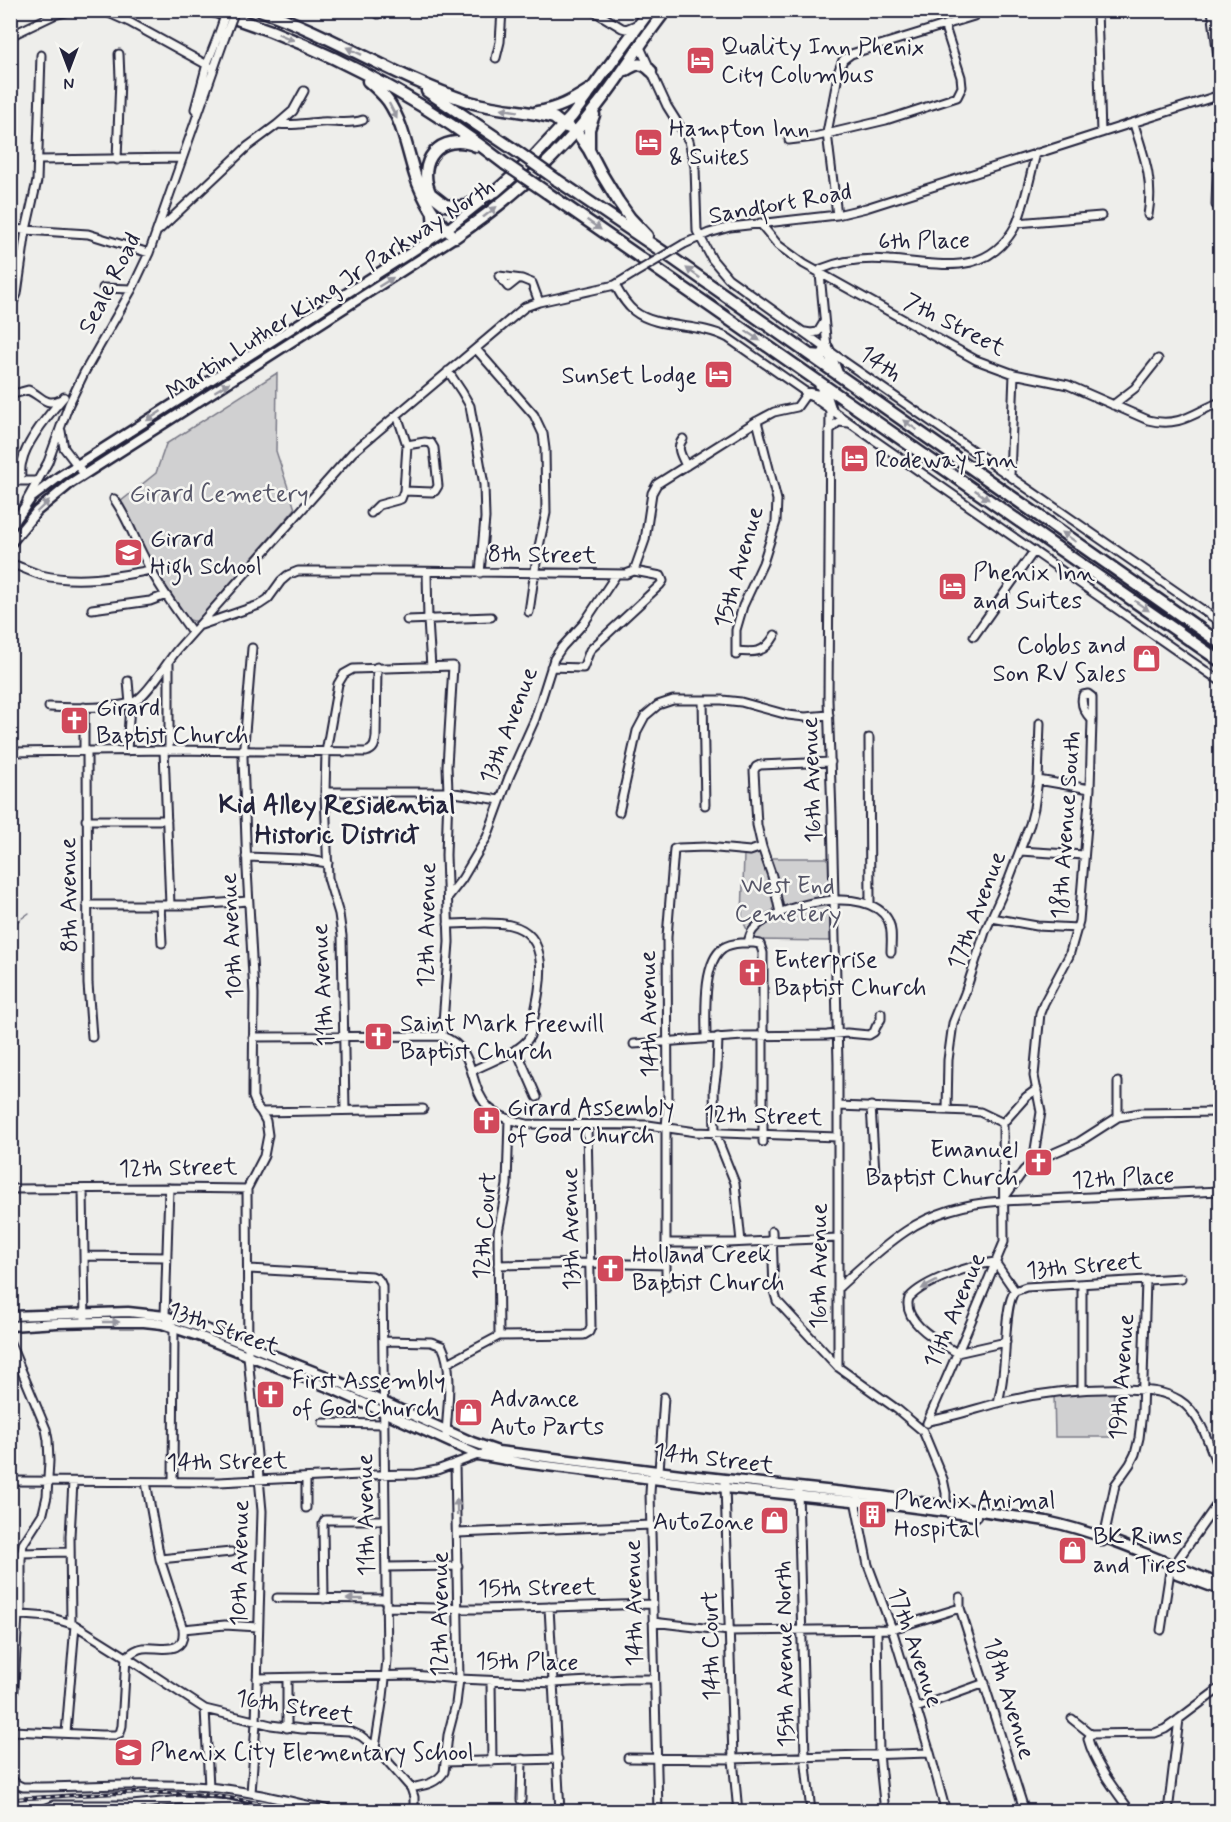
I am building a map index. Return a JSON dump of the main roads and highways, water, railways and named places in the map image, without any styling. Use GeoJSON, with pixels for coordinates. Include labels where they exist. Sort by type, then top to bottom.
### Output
{"type":"FeatureCollection","features":[{"type":"Feature","properties":{"kind":"highway"},"geometry":{"type":"LineString","coordinates":[[211,10],[271,31],[354,69],[410,99],[489,151],[821,385],[1221,661]]}},
{"type":"Feature","properties":{"kind":"highway"},"geometry":{"type":"LineString","coordinates":[[260,10],[312,32],[407,78],[470,102],[554,118],[564,126],[576,131],[630,218],[672,258]]}},
{"type":"Feature","properties":{"kind":"highway","name":"Martin Luther King Jr Parkway North"},"geometry":{"type":"LineString","coordinates":[[496,191],[564,126],[650,10]]}},
{"type":"Feature","properties":{"kind":"highway","name":"Martin Luther King Jr Parkway North"},"geometry":{"type":"LineString","coordinates":[[455,237],[524,184],[576,131],[623,72],[666,10]]}},
{"type":"Feature","properties":{"kind":"highway"},"geometry":{"type":"LineString","coordinates":[[640,47],[642,21]]}},
{"type":"Feature","properties":{"kind":"highway"},"geometry":{"type":"LineString","coordinates":[[623,72],[638,64],[642,64],[651,71]]}},
{"type":"Feature","properties":{"kind":"highway"},"geometry":{"type":"LineString","coordinates":[[354,69],[379,90],[389,102],[401,127],[416,178],[431,208],[455,237]]}},
{"type":"Feature","properties":{"kind":"highway"},"geometry":{"type":"LineString","coordinates":[[407,78],[672,258],[1221,643]]}},
{"type":"Feature","properties":{"kind":"highway"},"geometry":{"type":"LineString","coordinates":[[531,113],[554,109],[571,102],[596,85]]}},
{"type":"Feature","properties":{"kind":"highway"},"geometry":{"type":"LineString","coordinates":[[589,150],[589,129],[596,108]]}},
{"type":"Feature","properties":{"kind":"highway"},"geometry":{"type":"LineString","coordinates":[[448,228],[425,179],[426,168],[433,153],[454,141],[467,142],[489,151]]}},
{"type":"Feature","properties":{"kind":"highway"},"geometry":{"type":"LineString","coordinates":[[431,195],[445,205],[460,207],[496,191]]}},
{"type":"Feature","properties":{"kind":"highway"},"geometry":{"type":"LineString","coordinates":[[427,242],[434,228],[431,208]]}},
{"type":"Feature","properties":{"kind":"highway"},"geometry":{"type":"LineString","coordinates":[[811,355],[822,356],[827,348],[838,375]]}},
{"type":"Feature","properties":{"kind":"highway"},"geometry":{"type":"LineString","coordinates":[[808,393],[819,395],[823,393],[821,385]]}},
{"type":"Feature","properties":{"kind":"highway"},"geometry":{"type":"LineString","coordinates":[[821,385],[830,408],[835,398],[845,400]]}},
{"type":"Feature","properties":{"kind":"main road","name":"Martin Luther King Jr Parkway North"},"geometry":{"type":"LineString","coordinates":[[10,528],[31,498],[60,476],[427,242],[496,191]]}},
{"type":"Feature","properties":{"kind":"main road","name":"Martin Luther King Jr Parkway North"},"geometry":{"type":"LineString","coordinates":[[10,544],[45,504],[84,474],[455,237]]}},
{"type":"Feature","properties":{"kind":"main road","name":"13th Street"},"geometry":{"type":"LineString","coordinates":[[10,1316],[85,1312],[136,1312],[165,1316],[248,1346],[498,1451]]}},
{"type":"Feature","properties":{"kind":"main road","name":"13th Street"},"geometry":{"type":"LineString","coordinates":[[10,1326],[144,1322],[174,1328],[335,1390],[477,1455]]}},
{"type":"Feature","properties":{"kind":"main road","name":"14th Street"},"geometry":{"type":"LineString","coordinates":[[498,1451],[659,1471],[725,1484]]}},
{"type":"Feature","properties":{"kind":"main road","name":"14th Street"},"geometry":{"type":"LineString","coordinates":[[477,1455],[523,1463],[651,1478],[798,1491],[1046,1521],[1073,1526],[1172,1568]]}},
{"type":"Feature","properties":{"kind":"main road"},"geometry":{"type":"LineString","coordinates":[[1172,1568],[1221,1584]]}},
{"type":"Feature","properties":{"kind":"main road"},"geometry":{"type":"LineString","coordinates":[[1172,1568],[1221,1590]]}},
{"type":"Feature","properties":{"kind":"waterway"},"geometry":{"type":"LineString","coordinates":[[10,927],[29,913]]}},
{"type":"Feature","properties":{"kind":"railway"},"geometry":{"type":"LineString","coordinates":[[10,1799],[181,1793],[217,1796],[300,1812]]}},
{"type":"Feature","properties":{"kind":"place","name":"Quality Inn Phenix City Columbus"},"geometry":{"type":"Point","coordinates":[700,60]}},
{"type":"Feature","properties":{"kind":"place","name":"Hampton Inn & Suites"},"geometry":{"type":"Point","coordinates":[648,142]}},
{"type":"Feature","properties":{"kind":"place","name":"Sunset Lodge"},"geometry":{"type":"Point","coordinates":[718,375]}},
{"type":"Feature","properties":{"kind":"place","name":"Rodeway Inn"},"geometry":{"type":"Point","coordinates":[854,459]}},
{"type":"Feature","properties":{"kind":"place","name":"Girard High School"},"geometry":{"type":"Point","coordinates":[129,552]}},
{"type":"Feature","properties":{"kind":"place","name":"Phenix Inn and Suites"},"geometry":{"type":"Point","coordinates":[952,586]}},
{"type":"Feature","properties":{"kind":"place","name":"Cobbs and Son RV Sales"},"geometry":{"type":"Point","coordinates":[1147,659]}},
{"type":"Feature","properties":{"kind":"place","name":"Girard Baptist Church"},"geometry":{"type":"Point","coordinates":[75,721]}},
{"type":"Feature","properties":{"kind":"place","name":"Enterprise Baptist Church"},"geometry":{"type":"Point","coordinates":[753,973]}},
{"type":"Feature","properties":{"kind":"place","name":"Saint Mark Freewill Baptist Church"},"geometry":{"type":"Point","coordinates":[379,1037]}},
{"type":"Feature","properties":{"kind":"place","name":"Girard Assembly of God Church"},"geometry":{"type":"Point","coordinates":[486,1121]}},
{"type":"Feature","properties":{"kind":"place","name":"Emanuel Baptist Church"},"geometry":{"type":"Point","coordinates":[1039,1163]}},
{"type":"Feature","properties":{"kind":"place","name":"Holland Creek Baptist Church"},"geometry":{"type":"Point","coordinates":[611,1268]}},
{"type":"Feature","properties":{"kind":"place","name":"First Assembly of God Church"},"geometry":{"type":"Point","coordinates":[271,1394]}},
{"type":"Feature","properties":{"kind":"place","name":"Advance Auto Parts"},"geometry":{"type":"Point","coordinates":[469,1412]}},
{"type":"Feature","properties":{"kind":"place","name":"Phenix Animal Hospital"},"geometry":{"type":"Point","coordinates":[873,1514]}},
{"type":"Feature","properties":{"kind":"place","name":"AutoZone"},"geometry":{"type":"Point","coordinates":[775,1521]}},
{"type":"Feature","properties":{"kind":"place","name":"BK Rims and Tires"},"geometry":{"type":"Point","coordinates":[1072,1550]}},
{"type":"Feature","properties":{"kind":"place","name":"Phenix City Elementary School"},"geometry":{"type":"Point","coordinates":[129,1752]}},
{"type":"Feature","properties":{"kind":"district","name":"Kid Alley Residential Historic District"},"geometry":{"type":"Point","coordinates":[337,819]}},
{"type":"Feature","properties":{"kind":"park label","name":"Girard Cemetery"},"geometry":{"type":"Point","coordinates":[219,493]}},
{"type":"Feature","properties":{"kind":"park label","name":"West End Cemetery"},"geometry":{"type":"Point","coordinates":[788,899]}}]}
